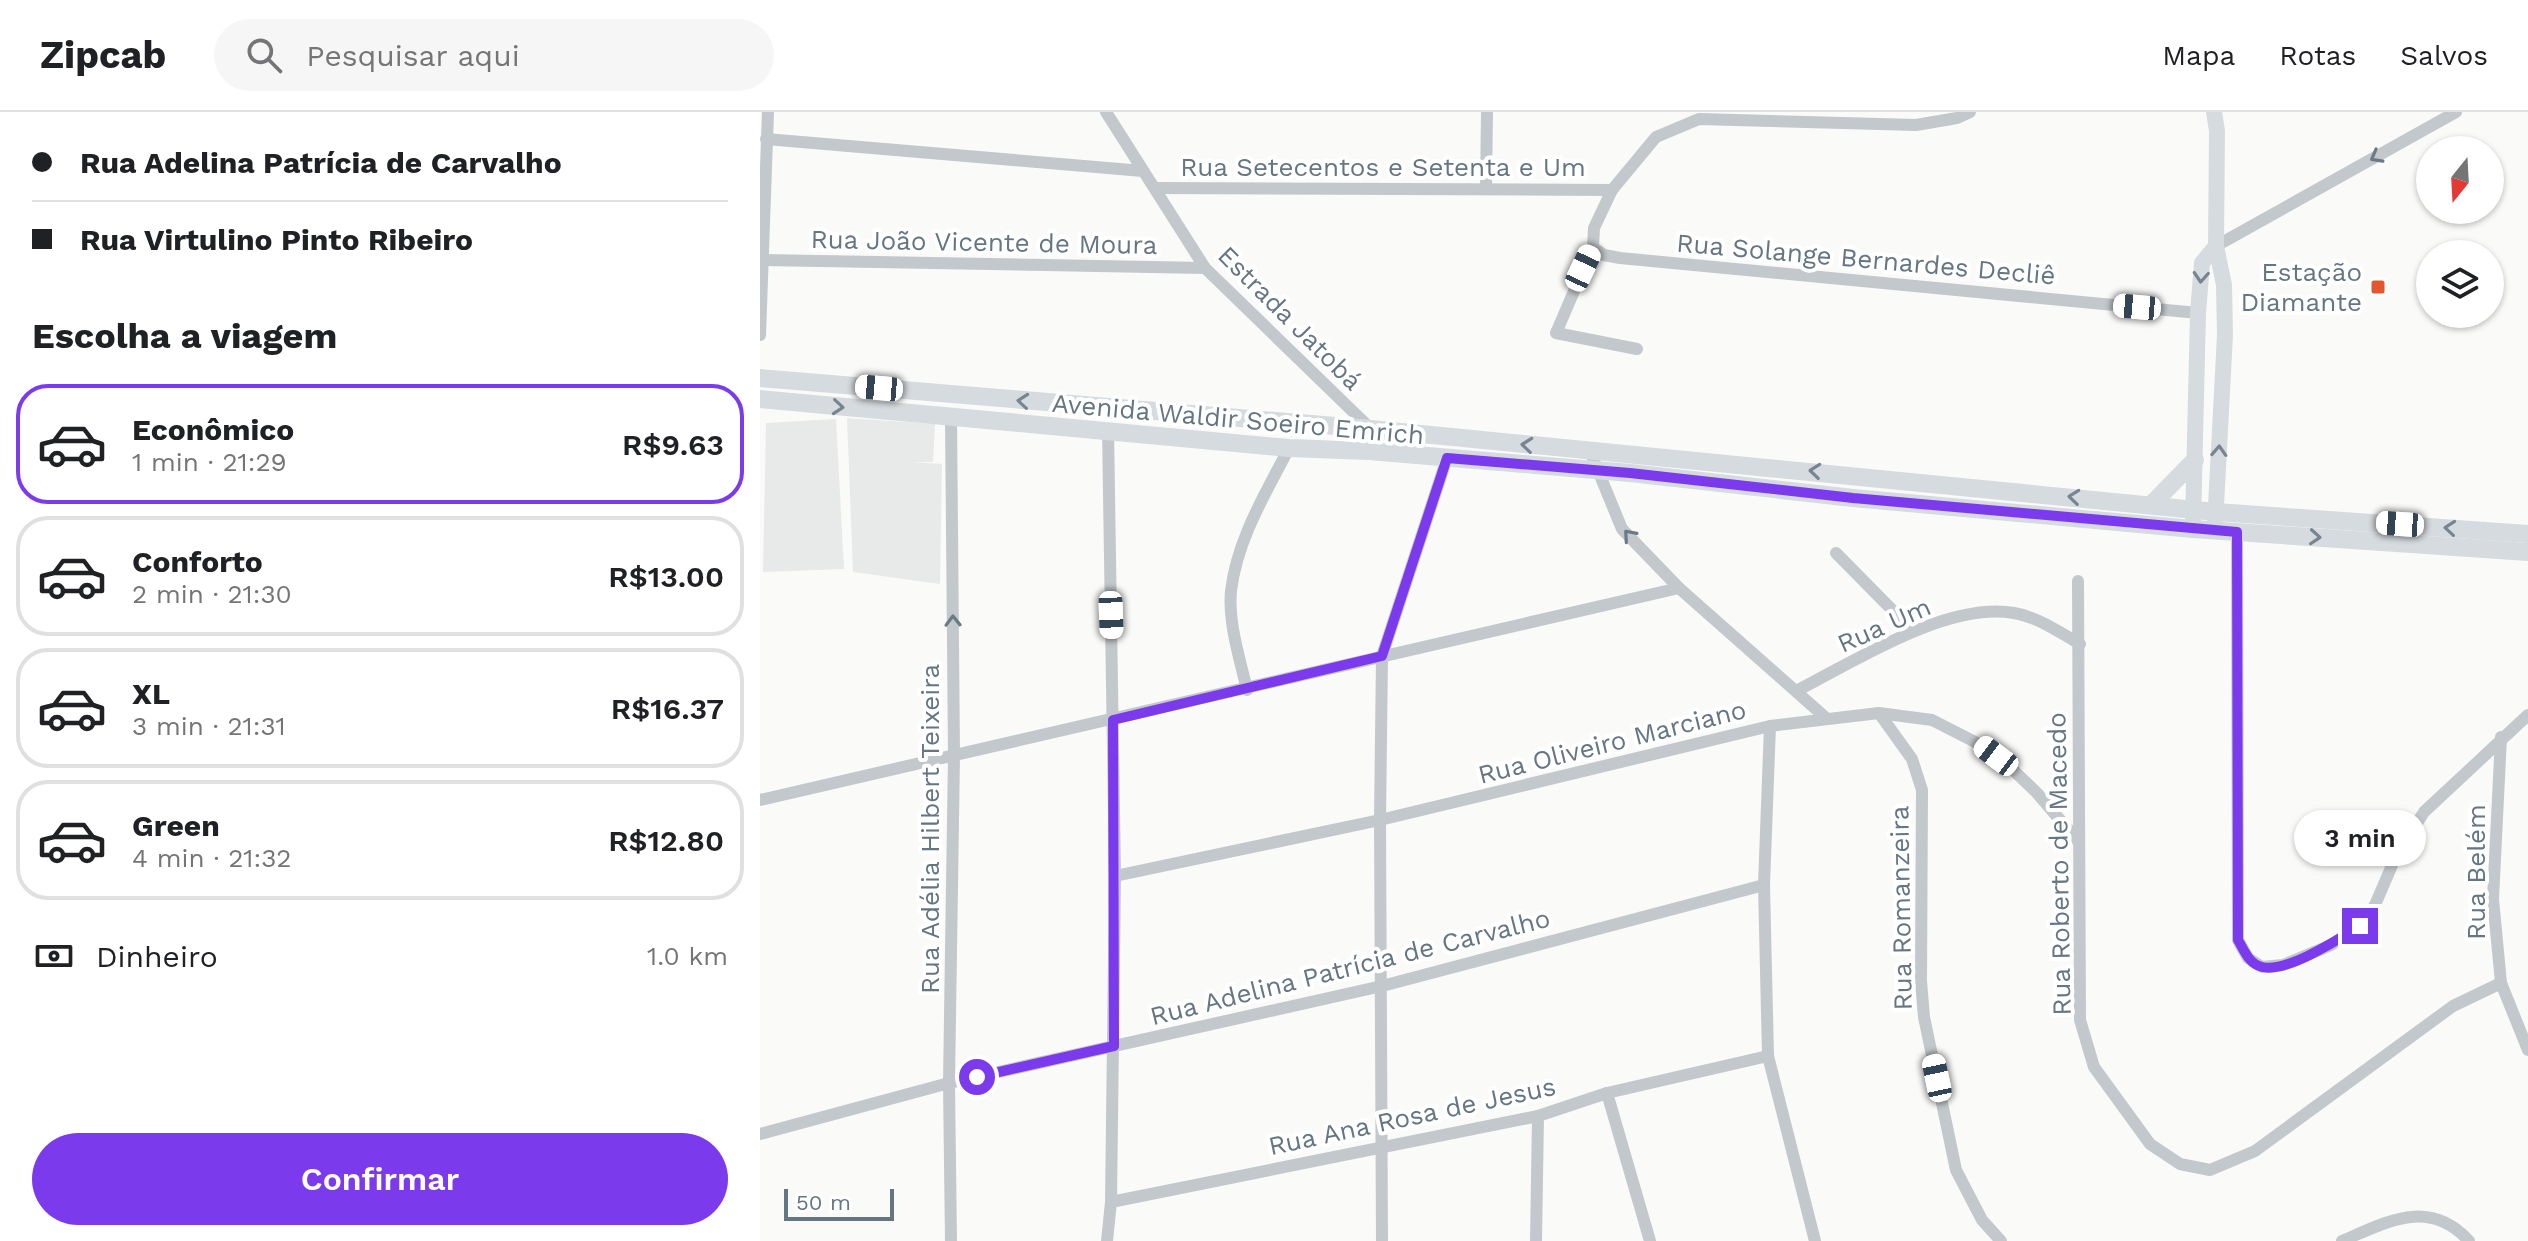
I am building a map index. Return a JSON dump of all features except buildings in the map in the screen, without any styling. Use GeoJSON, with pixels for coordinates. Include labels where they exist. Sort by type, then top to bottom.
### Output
{"type":"FeatureCollection","features":[{"type":"Feature","properties":{"kind":"main road","name":"Avenida Waldir Soeiro Emrich"},"geometry":{"type":"LineString","coordinates":[[760,378],[1371,429],[2195,509],[2237,532],[2528,552]]}},
{"type":"Feature","properties":{"kind":"main road","name":"Avenida Waldir Soeiro Emrich"},"geometry":{"type":"LineString","coordinates":[[760,399],[1289,448],[1598,470],[1853,498],[2193,529],[2215,521],[2528,534]]}},
{"type":"Feature","properties":{"kind":"main road"},"geometry":{"type":"LineString","coordinates":[[2151,505],[2195,460]]}},
{"type":"Feature","properties":{"kind":"street"},"geometry":{"type":"LineString","coordinates":[[760,335],[768,112]]}},
{"type":"Feature","properties":{"kind":"street","name":"Estrada Jatobá"},"geometry":{"type":"LineString","coordinates":[[1106,112],[1205,268],[1371,429]]}},
{"type":"Feature","properties":{"kind":"street"},"geometry":{"type":"LineString","coordinates":[[1486,189],[1487,112]]}},
{"type":"Feature","properties":{"kind":"street"},"geometry":{"type":"LineString","coordinates":[[1637,349],[1556,333],[1593,247],[1594,228],[1612,190],[1656,137],[1699,119],[1843,118],[1916,125],[1957,118],[1970,112]]}},
{"type":"Feature","properties":{"kind":"street"},"geometry":{"type":"LineString","coordinates":[[2214,112],[2217,131],[2216,246],[2224,285],[2225,335],[2215,521]]}},
{"type":"Feature","properties":{"kind":"street"},"geometry":{"type":"LineString","coordinates":[[2193,529],[2202,263],[2216,246],[2456,112]]}},
{"type":"Feature","properties":{"kind":"street"},"geometry":{"type":"LineString","coordinates":[[766,139],[1143,171]]}},
{"type":"Feature","properties":{"kind":"street","name":"Rua Setecentos e Setenta e Um"},"geometry":{"type":"LineString","coordinates":[[1155,188],[1612,190]]}},
{"type":"Feature","properties":{"kind":"street","name":"Rua Solange Bernardes Decliê"},"geometry":{"type":"LineString","coordinates":[[1593,247],[1604,255],[1620,258],[2198,313]]}},
{"type":"Feature","properties":{"kind":"street","name":"Rua João Vicente de Moura"},"geometry":{"type":"LineString","coordinates":[[763,260],[1205,268]]}},
{"type":"Feature","properties":{"kind":"street","name":"Rua Adélia Hilbert Teixeira"},"geometry":{"type":"LineString","coordinates":[[951,417],[954,755],[949,1083],[951,1241]]}},
{"type":"Feature","properties":{"kind":"street"},"geometry":{"type":"LineString","coordinates":[[1107,1241],[1111,1202],[1115,876],[1108,429]]}},
{"type":"Feature","properties":{"kind":"street"},"geometry":{"type":"LineString","coordinates":[[1247,690],[1235,634],[1231,593],[1246,532],[1289,448]]}},
{"type":"Feature","properties":{"kind":"street"},"geometry":{"type":"LineString","coordinates":[[1590,451],[1622,529],[1679,588],[1798,690],[1826,718]]}},
{"type":"Feature","properties":{"kind":"street"},"geometry":{"type":"LineString","coordinates":[[1382,1241],[1382,656],[1447,458]]}},
{"type":"Feature","properties":{"kind":"street"},"geometry":{"type":"LineString","coordinates":[[2237,532],[2238,940],[2248,958],[2262,967],[2283,965],[2331,945],[2360,926],[2375,905],[2396,856],[2424,812],[2528,715]]}},
{"type":"Feature","properties":{"kind":"street"},"geometry":{"type":"LineString","coordinates":[[1836,553],[1913,631]]}},
{"type":"Feature","properties":{"kind":"street","name":"Rua Roberto de Macedo"},"geometry":{"type":"LineString","coordinates":[[2078,581],[2080,1020],[2094,1067],[2150,1144],[2180,1164],[2210,1170],[2255,1151],[2453,1006],[2501,983]]}},
{"type":"Feature","properties":{"kind":"street"},"geometry":{"type":"LineString","coordinates":[[760,800],[1679,588]]}},
{"type":"Feature","properties":{"kind":"street","name":"Rua Um"},"geometry":{"type":"LineString","coordinates":[[1798,690],[1913,631],[1966,615],[2011,612],[2031,618],[2080,644]]}},
{"type":"Feature","properties":{"kind":"street","name":"Rua Oliveiro Marciano"},"geometry":{"type":"LineString","coordinates":[[1115,876],[1380,820],[1770,726],[1879,713],[1932,720],[1981,745],[2011,768],[2079,842]]}},
{"type":"Feature","properties":{"kind":"street","name":"Rua Romanzeira"},"geometry":{"type":"LineString","coordinates":[[1879,713],[1912,759],[1922,790],[1921,981],[1924,1017],[1956,1170],[1982,1220],[2001,1241]]}},
{"type":"Feature","properties":{"kind":"street"},"geometry":{"type":"LineString","coordinates":[[1770,726],[1764,885],[1768,1056],[1815,1241]]}},
{"type":"Feature","properties":{"kind":"street","name":"Rua Belém"},"geometry":{"type":"LineString","coordinates":[[2501,737],[2493,899],[2501,983],[2528,1050]]}},
{"type":"Feature","properties":{"kind":"street","name":"Rua Adelina Patrícia de Carvalho"},"geometry":{"type":"LineString","coordinates":[[760,1134],[949,1083],[1382,986],[1764,885]]}},
{"type":"Feature","properties":{"kind":"street","name":"Rua Ana Rosa de Jesus"},"geometry":{"type":"LineString","coordinates":[[1111,1202],[1538,1116],[1607,1093],[1768,1056]]}},
{"type":"Feature","properties":{"kind":"street"},"geometry":{"type":"LineString","coordinates":[[1607,1093],[1650,1241]]}},
{"type":"Feature","properties":{"kind":"street"},"geometry":{"type":"LineString","coordinates":[[1536,1241],[1538,1116]]}},
{"type":"Feature","properties":{"kind":"street"},"geometry":{"type":"LineString","coordinates":[[2342,1241],[2395,1218],[2421,1216],[2451,1224],[2469,1241]]}},
{"type":"Feature","properties":{"kind":"shaded area"},"geometry":{"type":"Polygon","coordinates":[[[847,418],[935,424],[933,462],[911,462],[942,464],[940,584],[853,572],[847,418]]]}},
{"type":"Feature","properties":{"kind":"shaded area"},"geometry":{"type":"Polygon","coordinates":[[[836,419],[844,569],[763,572],[766,423],[836,419]]]}},
{"type":"Feature","properties":{"kind":"place","name":"Estação Diamante"},"geometry":{"type":"Point","coordinates":[2378,287]}},
{"type":"Feature","properties":{"kind":"route"},"geometry":{"type":"LineString","coordinates":[[977,1077],[1114,1046],[1113,720],[1382,656],[1447,458],[2237,532],[2238,940],[2248,958],[2262,967],[2283,965],[2331,945],[2360,926]]}}]}
